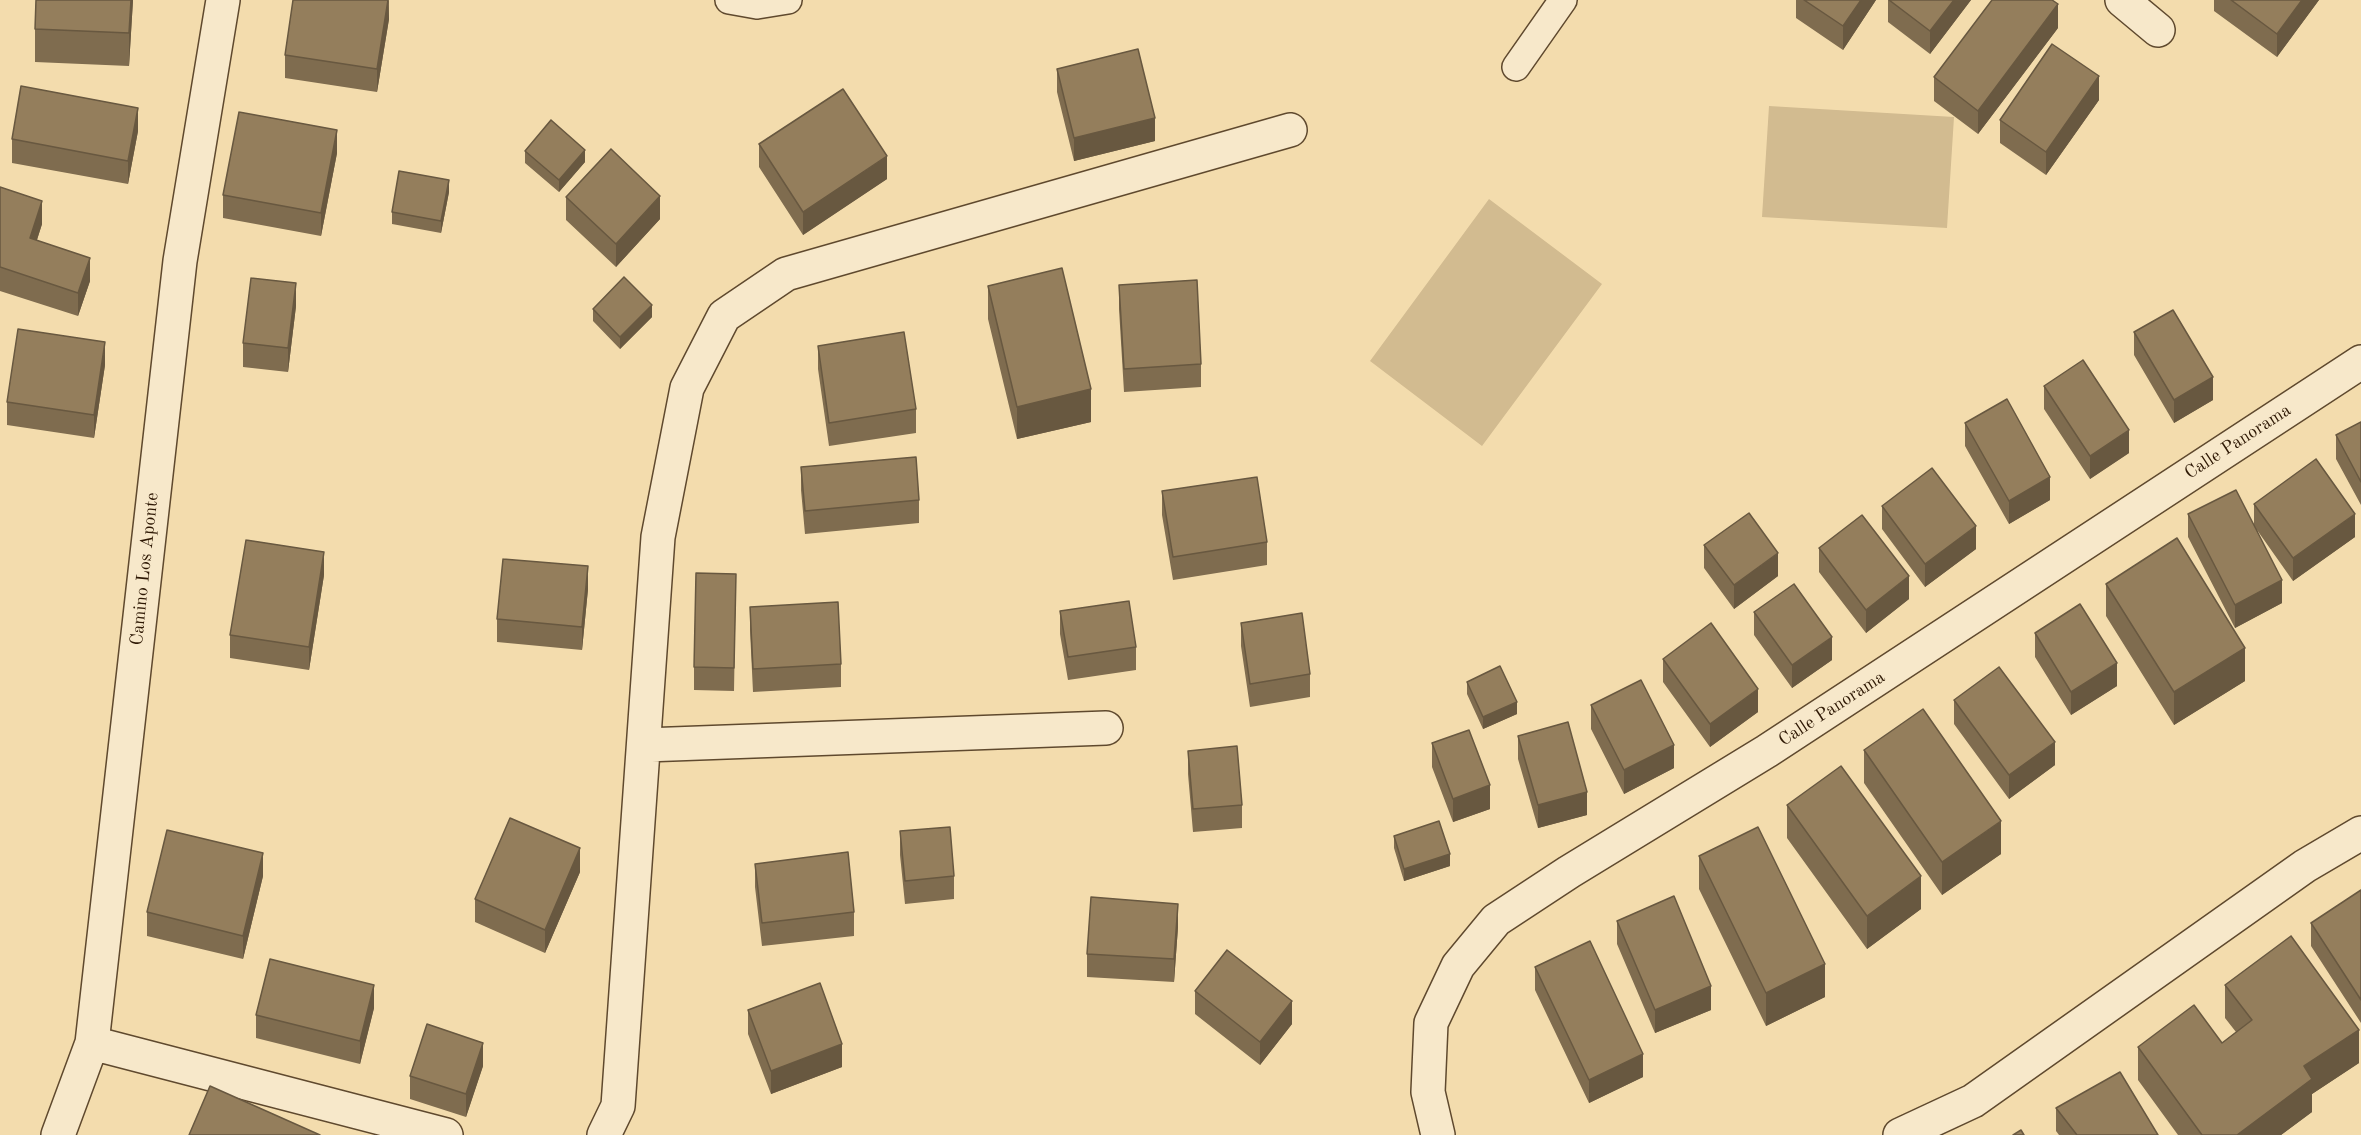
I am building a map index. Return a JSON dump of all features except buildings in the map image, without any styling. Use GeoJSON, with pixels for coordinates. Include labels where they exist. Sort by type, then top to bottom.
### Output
{"type":"FeatureCollection","features":[{"type":"Feature","properties":{"kind":"street","name":"Camino Los Aponte"},"geometry":{"type":"LineString","coordinates":[[58,1135],[92,1043],[180,261],[223,0]]}},
{"type":"Feature","properties":{"kind":"street"},"geometry":{"type":"LineString","coordinates":[[2122,0],[2158,30]]}},
{"type":"Feature","properties":{"kind":"street"},"geometry":{"type":"LineString","coordinates":[[604,1135],[618,1106],[658,537],[687,388],[724,316],[786,274],[1290,129]]}},
{"type":"Feature","properties":{"kind":"street","name":"Calle Panorama"},"geometry":{"type":"LineString","coordinates":[[1438,1135],[1428,1092],[1431,1023],[1458,966],[1496,920],[1569,872],[1767,751],[2361,362]]}},
{"type":"Feature","properties":{"kind":"street"},"geometry":{"type":"LineString","coordinates":[[645,745],[1106,728]]}},
{"type":"Feature","properties":{"kind":"street"},"geometry":{"type":"LineString","coordinates":[[1900,1135],[1973,1101],[2305,866],[2361,832]]}},
{"type":"Feature","properties":{"kind":"street"},"geometry":{"type":"LineString","coordinates":[[92,1043],[446,1135]]}},
{"type":"Feature","properties":{"kind":"lane"},"geometry":{"type":"LineString","coordinates":[[729,0],[757,5],[788,0]]}},
{"type":"Feature","properties":{"kind":"lane"},"geometry":{"type":"LineString","coordinates":[[1516,67],[1563,0]]}},
{"type":"Feature","properties":{"kind":"shaded area"},"geometry":{"type":"Polygon","coordinates":[[[1769,106],[1954,117],[1947,228],[1762,217],[1769,106]]]}},
{"type":"Feature","properties":{"kind":"shaded area"},"geometry":{"type":"Polygon","coordinates":[[[1489,199],[1602,284],[1482,446],[1370,361],[1489,199]]]}}]}
